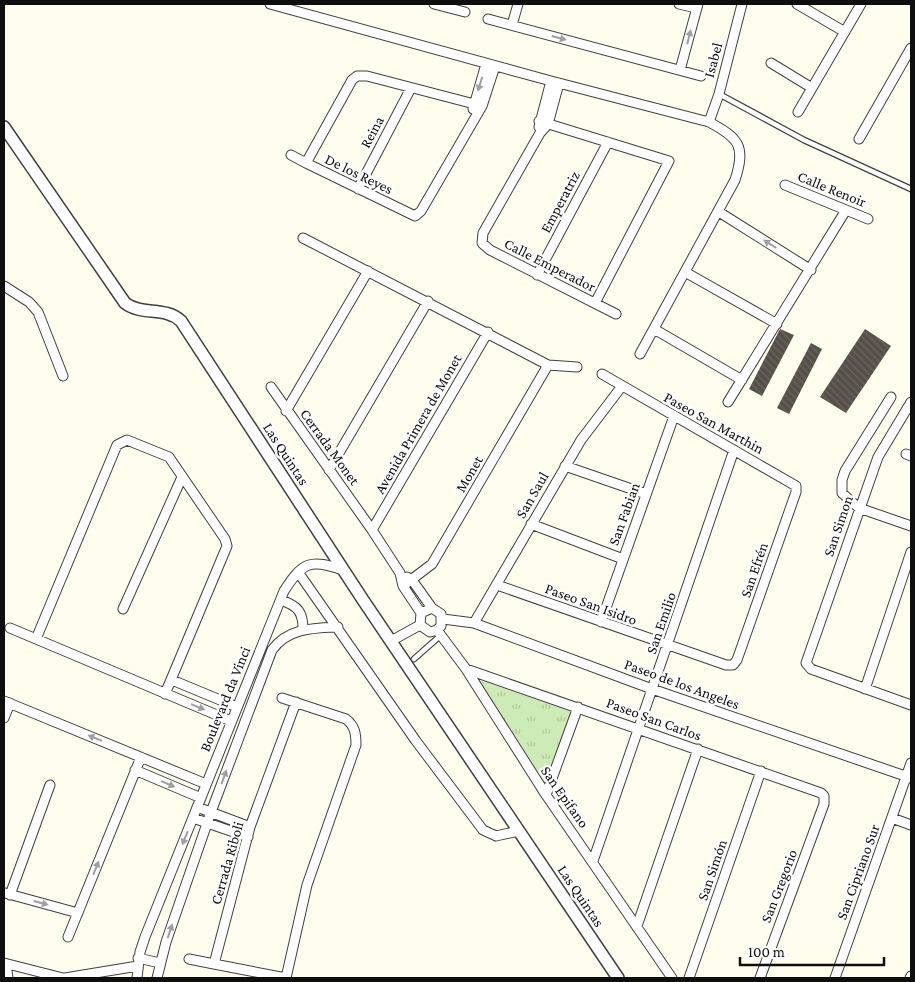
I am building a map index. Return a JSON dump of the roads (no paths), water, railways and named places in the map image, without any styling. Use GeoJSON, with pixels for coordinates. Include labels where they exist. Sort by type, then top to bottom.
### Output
{"type":"FeatureCollection","features":[{"type":"Feature","properties":{"kind":"street"},"geometry":{"type":"LineString","coordinates":[[270,4],[367,29],[491,65],[709,122],[729,133],[740,145],[741,162],[735,180],[640,354]]}},
{"type":"Feature","properties":{"kind":"street"},"geometry":{"type":"LineString","coordinates":[[434,4],[450,6],[465,12]]}},
{"type":"Feature","properties":{"kind":"street"},"geometry":{"type":"LineString","coordinates":[[512,25],[518,4]]}},
{"type":"Feature","properties":{"kind":"street"},"geometry":{"type":"LineString","coordinates":[[679,4],[697,6],[680,70]]}},
{"type":"Feature","properties":{"kind":"street","name":"Isabel"},"geometry":{"type":"LineString","coordinates":[[709,122],[719,94],[742,4]]}},
{"type":"Feature","properties":{"kind":"street"},"geometry":{"type":"LineString","coordinates":[[798,4],[845,32]]}},
{"type":"Feature","properties":{"kind":"street"},"geometry":{"type":"LineString","coordinates":[[798,112],[861,4]]}},
{"type":"Feature","properties":{"kind":"street"},"geometry":{"type":"LineString","coordinates":[[488,19],[701,76]]}},
{"type":"Feature","properties":{"kind":"street"},"geometry":{"type":"LineString","coordinates":[[859,139],[911,48]]}},
{"type":"Feature","properties":{"kind":"street"},"geometry":{"type":"LineString","coordinates":[[771,63],[812,88]]}},
{"type":"Feature","properties":{"kind":"street"},"geometry":{"type":"LineString","coordinates":[[478,105],[491,65]]}},
{"type":"Feature","properties":{"kind":"street","name":"De los Reyes"},"geometry":{"type":"LineString","coordinates":[[357,76],[367,76],[478,105],[474,117],[421,211],[415,216],[306,163],[352,80],[357,76]]}},
{"type":"Feature","properties":{"kind":"street"},"geometry":{"type":"LineString","coordinates":[[555,82],[544,123],[665,158],[669,164],[595,303]]}},
{"type":"Feature","properties":{"kind":"street","name":"Reina"},"geometry":{"type":"LineString","coordinates":[[358,189],[411,88]]}},
{"type":"Feature","properties":{"kind":"street","name":"Calle Emperador"},"geometry":{"type":"LineString","coordinates":[[544,123],[483,233],[482,243],[484,247],[616,314]]}},
{"type":"Feature","properties":{"kind":"street","name":"Las Quintas"},"geometry":{"type":"LineString","coordinates":[[4,127],[125,303],[139,310],[173,315],[181,321],[343,570],[618,978]]}},
{"type":"Feature","properties":{"kind":"street","name":"Emperatriz"},"geometry":{"type":"LineString","coordinates":[[537,274],[608,142]]}},
{"type":"Feature","properties":{"kind":"street"},"geometry":{"type":"LineString","coordinates":[[291,155],[306,163]]}},
{"type":"Feature","properties":{"kind":"street","name":"Calle Renoir"},"geometry":{"type":"LineString","coordinates":[[785,185],[868,219]]}},
{"type":"Feature","properties":{"kind":"street"},"geometry":{"type":"LineString","coordinates":[[728,402],[811,270],[846,210]]}},
{"type":"Feature","properties":{"kind":"street"},"geometry":{"type":"LineString","coordinates":[[719,212],[811,270]]}},
{"type":"Feature","properties":{"kind":"street"},"geometry":{"type":"LineString","coordinates":[[304,238],[488,332],[548,366],[577,367]]}},
{"type":"Feature","properties":{"kind":"street"},"geometry":{"type":"LineString","coordinates":[[286,411],[368,271]]}},
{"type":"Feature","properties":{"kind":"street"},"geometry":{"type":"LineString","coordinates":[[685,272],[777,324]]}},
{"type":"Feature","properties":{"kind":"street"},"geometry":{"type":"LineString","coordinates":[[4,286],[29,302],[38,312],[63,376]]}},
{"type":"Feature","properties":{"kind":"street"},"geometry":{"type":"LineString","coordinates":[[330,470],[428,301]]}},
{"type":"Feature","properties":{"kind":"street"},"geometry":{"type":"LineString","coordinates":[[654,329],[742,380]]}},
{"type":"Feature","properties":{"kind":"street","name":"Avenida Primera de Monet"},"geometry":{"type":"LineString","coordinates":[[372,530],[488,332]]}},
{"type":"Feature","properties":{"kind":"street","name":"Monet"},"geometry":{"type":"LineString","coordinates":[[403,586],[432,564],[548,366]]}},
{"type":"Feature","properties":{"kind":"street","name":"Paseo San Marthin"},"geometry":{"type":"LineString","coordinates":[[602,374],[794,483]]}},
{"type":"Feature","properties":{"kind":"street","name":"San Saul"},"geometry":{"type":"LineString","coordinates":[[474,623],[565,466],[585,434],[622,386]]}},
{"type":"Feature","properties":{"kind":"street","name":"Cerrada Monet"},"geometry":{"type":"LineString","coordinates":[[271,387],[400,573]]}},
{"type":"Feature","properties":{"kind":"street"},"geometry":{"type":"LineString","coordinates":[[891,397],[842,480],[842,493],[859,508],[911,526]]}},
{"type":"Feature","properties":{"kind":"street","name":"San Simon"},"geometry":{"type":"LineString","coordinates":[[865,689],[807,666],[807,660],[859,508],[882,448],[911,402]]}},
{"type":"Feature","properties":{"kind":"street","name":"San Fabian"},"geometry":{"type":"LineString","coordinates":[[600,622],[674,416]]}},
{"type":"Feature","properties":{"kind":"street"},"geometry":{"type":"LineString","coordinates":[[36,640],[118,442],[127,440],[167,456],[225,540],[227,546],[165,694]]}},
{"type":"Feature","properties":{"kind":"street","name":"San Emilio"},"geometry":{"type":"LineString","coordinates":[[593,861],[734,450]]}},
{"type":"Feature","properties":{"kind":"street"},"geometry":{"type":"LineString","coordinates":[[565,466],[646,494]]}},
{"type":"Feature","properties":{"kind":"street"},"geometry":{"type":"LineString","coordinates":[[124,609],[182,477]]}},
{"type":"Feature","properties":{"kind":"street","name":"San Efrén"},"geometry":{"type":"LineString","coordinates":[[732,665],[737,660],[796,492],[794,483]]}},
{"type":"Feature","properties":{"kind":"street"},"geometry":{"type":"LineString","coordinates":[[531,524],[623,559]]}},
{"type":"Feature","properties":{"kind":"street"},"geometry":{"type":"LineString","coordinates":[[911,552],[865,689],[911,705]]}},
{"type":"Feature","properties":{"kind":"street"},"geometry":{"type":"LineString","coordinates":[[343,570],[327,564],[314,563],[301,570],[416,741],[483,830],[496,836],[518,831]]}},
{"type":"Feature","properties":{"kind":"street","name":"Boulevard da Vinci"},"geometry":{"type":"LineString","coordinates":[[137,978],[138,962],[231,721],[284,591],[301,570]]}},
{"type":"Feature","properties":{"kind":"street"},"geometry":{"type":"LineString","coordinates":[[400,573],[412,580],[432,608],[442,614],[443,620],[438,633],[430,632],[420,625]]}},
{"type":"Feature","properties":{"kind":"street"},"geometry":{"type":"LineString","coordinates":[[400,573],[403,586],[421,613],[420,625]]}},
{"type":"Feature","properties":{"kind":"street","name":"Paseo San Isidro"},"geometry":{"type":"LineString","coordinates":[[497,585],[667,646],[732,665]]}},
{"type":"Feature","properties":{"kind":"street"},"geometry":{"type":"LineString","coordinates":[[281,600],[298,608],[303,620],[303,630]]}},
{"type":"Feature","properties":{"kind":"street"},"geometry":{"type":"LineString","coordinates":[[421,613],[432,608]]}},
{"type":"Feature","properties":{"kind":"street","name":"Paseo de los Angeles"},"geometry":{"type":"LineString","coordinates":[[443,620],[474,623],[652,689],[909,777]]}},
{"type":"Feature","properties":{"kind":"street"},"geometry":{"type":"LineString","coordinates":[[392,641],[420,625]]}},
{"type":"Feature","properties":{"kind":"street"},"geometry":{"type":"LineString","coordinates":[[268,631],[280,640],[303,630],[338,627]]}},
{"type":"Feature","properties":{"kind":"street"},"geometry":{"type":"LineString","coordinates":[[10,628],[231,721]]}},
{"type":"Feature","properties":{"kind":"street","name":"San Epifano"},"geometry":{"type":"LineString","coordinates":[[438,633],[466,669],[546,795],[672,978]]}},
{"type":"Feature","properties":{"kind":"street","name":"Boulevard da Vinci"},"geometry":{"type":"LineString","coordinates":[[157,978],[160,963],[211,812],[269,656],[280,640]]}},
{"type":"Feature","properties":{"kind":"street","name":"Paseo San Carlos"},"geometry":{"type":"LineString","coordinates":[[466,669],[822,793],[824,804]]}},
{"type":"Feature","properties":{"kind":"street"},"geometry":{"type":"LineString","coordinates":[[172,680],[237,707]]}},
{"type":"Feature","properties":{"kind":"street"},"geometry":{"type":"LineString","coordinates":[[189,959],[286,978],[307,885],[356,744],[356,736],[351,723],[346,719],[282,698]]}},
{"type":"Feature","properties":{"kind":"street"},"geometry":{"type":"LineString","coordinates":[[4,718],[7,702],[206,784]]}},
{"type":"Feature","properties":{"kind":"street","name":"Cerrada Riboli"},"geometry":{"type":"LineString","coordinates":[[214,964],[250,827],[296,702]]}},
{"type":"Feature","properties":{"kind":"street"},"geometry":{"type":"LineString","coordinates":[[546,795],[578,707]]}},
{"type":"Feature","properties":{"kind":"street"},"geometry":{"type":"LineString","coordinates":[[637,926],[698,749]]}},
{"type":"Feature","properties":{"kind":"street"},"geometry":{"type":"LineString","coordinates":[[68,937],[140,757]]}},
{"type":"Feature","properties":{"kind":"street","name":"San Cipriano Sur"},"geometry":{"type":"LineString","coordinates":[[835,978],[892,818],[909,777],[911,763]]}},
{"type":"Feature","properties":{"kind":"street"},"geometry":{"type":"LineString","coordinates":[[135,770],[201,798]]}},
{"type":"Feature","properties":{"kind":"street","name":"San Simón"},"geometry":{"type":"LineString","coordinates":[[689,978],[761,771]]}},
{"type":"Feature","properties":{"kind":"street"},"geometry":{"type":"LineString","coordinates":[[50,785],[7,894],[78,913]]}},
{"type":"Feature","properties":{"kind":"street","name":"San Gregorio"},"geometry":{"type":"LineString","coordinates":[[760,978],[824,804]]}},
{"type":"Feature","properties":{"kind":"street"},"geometry":{"type":"LineString","coordinates":[[197,807],[250,827]]}},
{"type":"Feature","properties":{"kind":"street"},"geometry":{"type":"LineString","coordinates":[[193,818],[248,837]]}},
{"type":"Feature","properties":{"kind":"street"},"geometry":{"type":"LineString","coordinates":[[892,818],[911,825]]}},
{"type":"Feature","properties":{"kind":"street"},"geometry":{"type":"LineString","coordinates":[[8,978],[5,964],[64,978],[138,962],[160,963]]}},
{"type":"Feature","properties":{"kind":"lane"},"geometry":{"type":"LineString","coordinates":[[719,94],[804,140],[911,190]]}},
{"type":"Feature","properties":{"kind":"lane"},"geometry":{"type":"LineString","coordinates":[[414,659],[438,633]]}}]}
